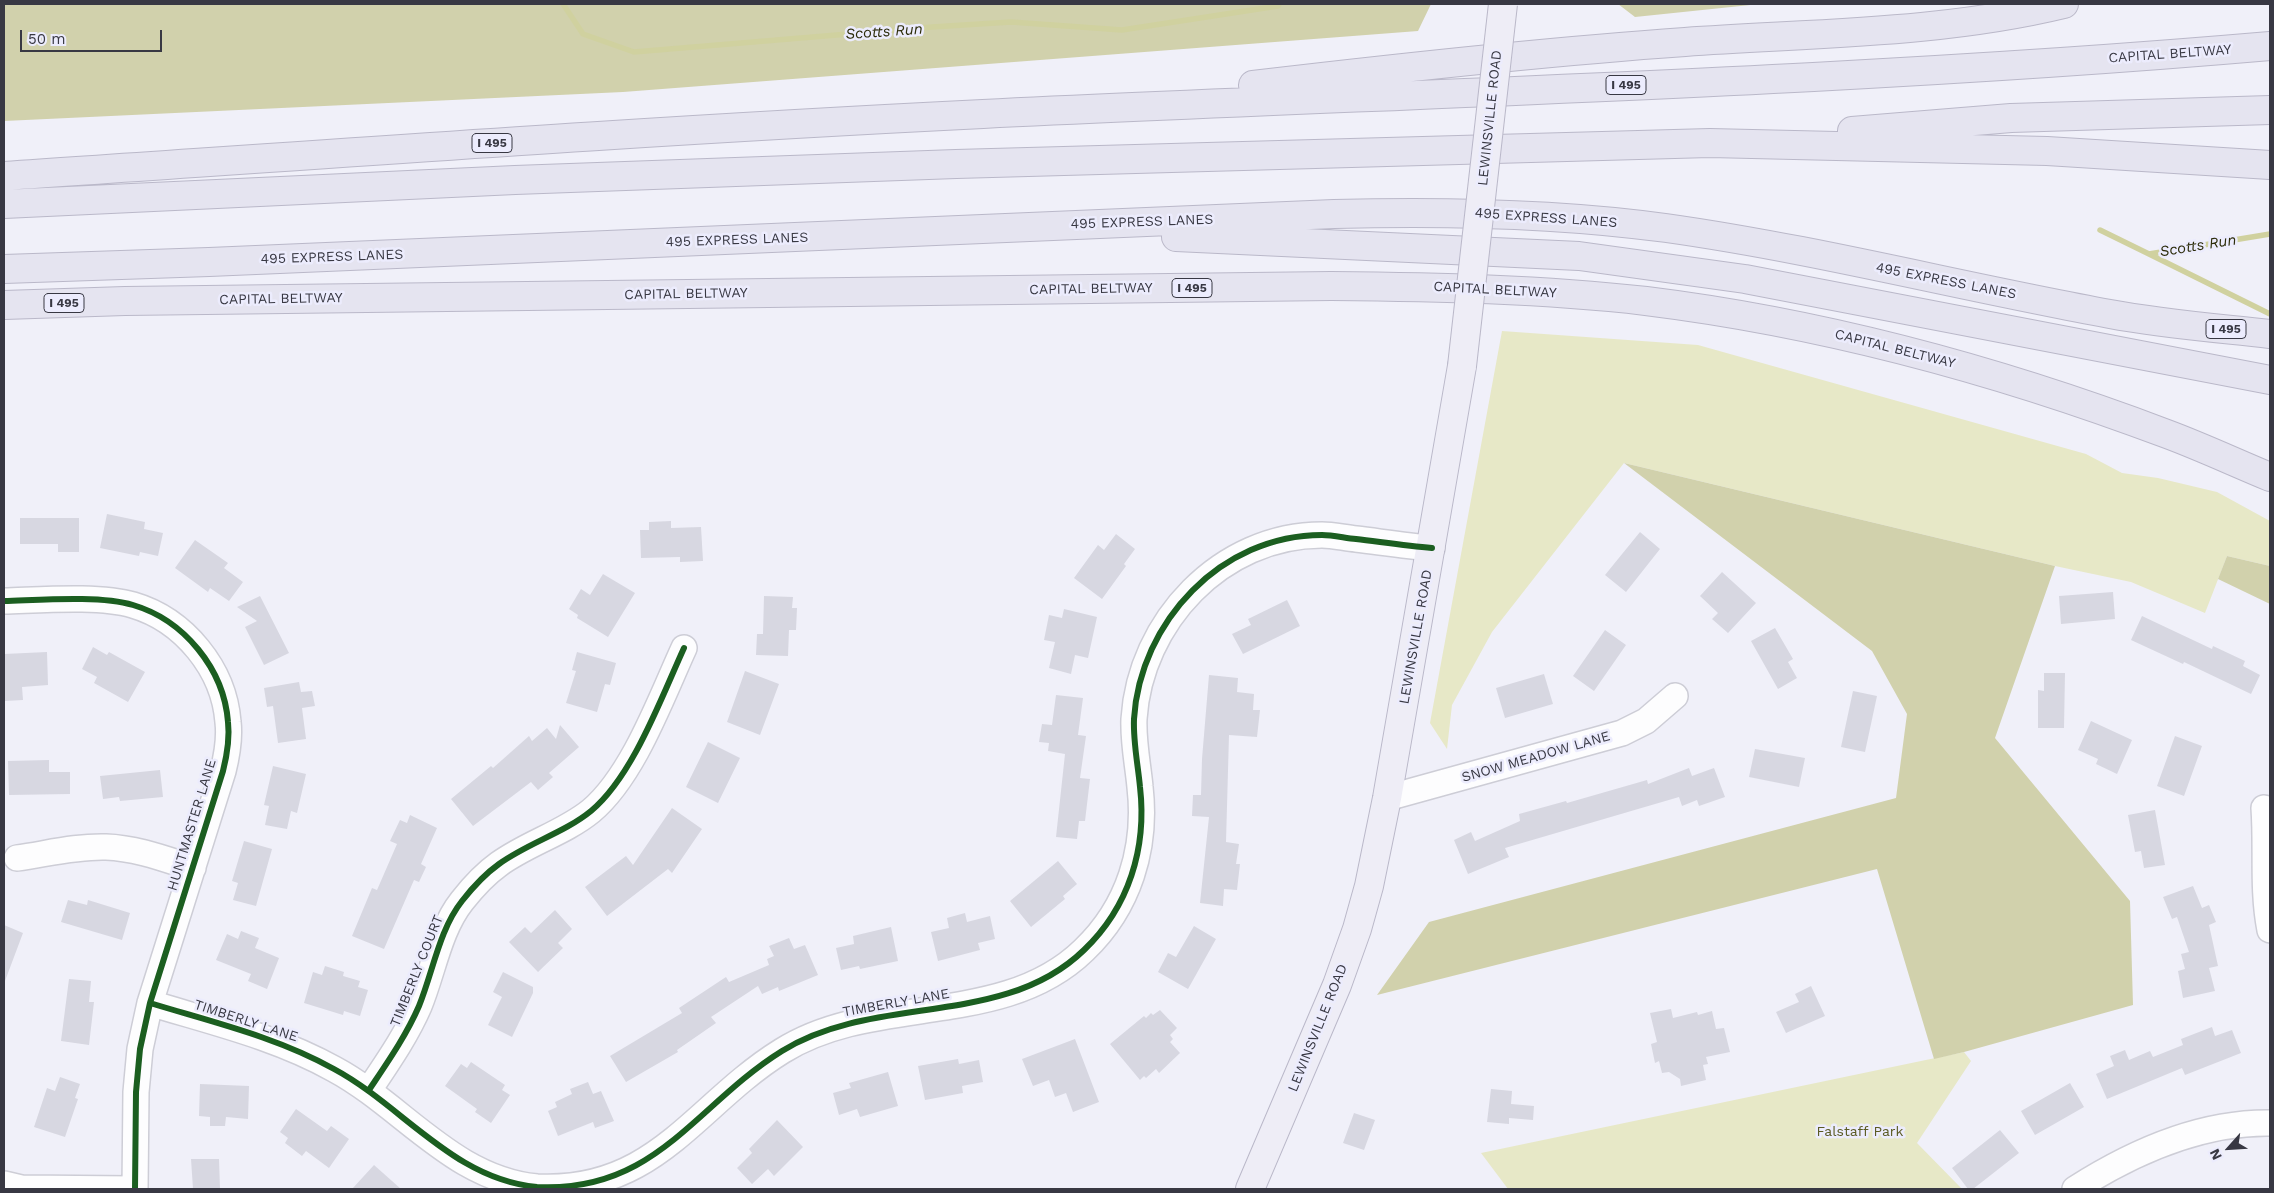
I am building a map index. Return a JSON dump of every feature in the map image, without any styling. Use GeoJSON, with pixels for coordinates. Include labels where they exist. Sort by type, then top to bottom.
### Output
{"type":"FeatureCollection","features":[{"type":"Feature","properties":{"kind":"highway"},"geometry":{"type":"LineString","coordinates":[[980,114],[1540,54],[1686,42],[1932,26],[2012,15],[2064,4]]}},
{"type":"Feature","properties":{"kind":"highway","name":"CAPITAL BELTWAY"},"geometry":{"type":"LineString","coordinates":[[4,176],[682,130],[980,114],[2016,66],[2270,46]]}},
{"type":"Feature","properties":{"kind":"highway"},"geometry":{"type":"LineString","coordinates":[[1710,143],[2011,118],[2270,110]]}},
{"type":"Feature","properties":{"kind":"highway"},"geometry":{"type":"LineString","coordinates":[[4,204],[515,180],[956,164],[1710,143],[2047,151],[2196,162],[2270,165]]}},
{"type":"Feature","properties":{"kind":"highway","name":"495 EXPRESS LANES"},"geometry":{"type":"LineString","coordinates":[[4,269],[1422,212],[1514,214],[1592,219],[1747,241],[2112,314],[2270,334]]}},
{"type":"Feature","properties":{"kind":"highway"},"geometry":{"type":"LineString","coordinates":[[997,228],[1492,252],[1598,259],[1745,279],[2270,380]]}},
{"type":"Feature","properties":{"kind":"highway","name":"CAPITAL BELTWAY"},"geometry":{"type":"LineString","coordinates":[[4,306],[125,301],[1331,286],[1434,286],[1542,292],[1646,301],[1752,318],[1855,338],[1965,366],[2070,399],[2170,434],[2270,477]]}},
{"type":"Feature","properties":{"kind":"highway"},"geometry":{"type":"LineString","coordinates":[[2236,463],[2270,487]]}},
{"type":"Feature","properties":{"kind":"main road","name":"LEWINSVILLE ROAD"},"geometry":{"type":"LineString","coordinates":[[1250,1189],[1333,994],[1357,929],[1370,886],[1432,548],[1462,366],[1503,4]]}},
{"type":"Feature","properties":{"kind":"street","name":"TIMBERLY LANE"},"geometry":{"type":"LineString","coordinates":[[150,1003],[299,1051],[336,1069],[368,1090],[442,1149],[481,1172],[508,1182],[536,1187],[566,1187],[597,1182],[625,1173],[650,1160],[674,1142],[756,1069],[784,1049],[815,1033],[848,1023],[1008,994],[1035,984],[1060,970],[1082,952],[1104,928],[1121,902],[1133,874],[1140,845],[1142,816],[1134,723],[1137,693],[1144,666],[1154,641],[1170,615],[1188,593],[1212,572],[1238,556],[1266,545],[1293,538],[1323,535],[1432,548]]}},
{"type":"Feature","properties":{"kind":"street","name":"HUNTMASTER LANE"},"geometry":{"type":"LineString","coordinates":[[4,601],[114,601],[134,605],[160,616],[182,631],[199,649],[216,676],[225,700],[228,722],[228,750],[223,771],[150,1003],[140,1049],[136,1092],[134,1189]]}},
{"type":"Feature","properties":{"kind":"street","name":"TIMBERLY COURT"},"geometry":{"type":"LineString","coordinates":[[368,1090],[403,1039],[419,1005],[446,928],[460,903],[478,882],[500,863],[567,827],[591,811],[610,792],[627,769],[684,648]]}},
{"type":"Feature","properties":{"kind":"street","name":"SNOW MEADOW LANE"},"geometry":{"type":"LineString","coordinates":[[1387,798],[1622,733],[1646,721],[1675,696]]}},
{"type":"Feature","properties":{"kind":"street"},"geometry":{"type":"LineString","coordinates":[[2264,808],[2267,846],[2264,880],[2265,907],[2270,930]]}},
{"type":"Feature","properties":{"kind":"street"},"geometry":{"type":"LineString","coordinates":[[17,858],[78,848],[107,847],[135,850],[193,868]]}},
{"type":"Feature","properties":{"kind":"street"},"geometry":{"type":"LineString","coordinates":[[2075,1189],[2135,1155],[2179,1138],[2216,1127],[2248,1122],[2270,1122]]}},
{"type":"Feature","properties":{"kind":"street"},"geometry":{"type":"LineString","coordinates":[[4,1184],[21,1188],[134,1189]]}},
{"type":"Feature","properties":{"kind":"green space"},"geometry":{"type":"Polygon","coordinates":[[[4,4],[1431,4],[1418,31],[623,92],[4,121],[4,4]]]}},
{"type":"Feature","properties":{"kind":"green space"},"geometry":{"type":"Polygon","coordinates":[[[1618,4],[1760,4],[1635,17],[1618,4]]]}},
{"type":"Feature","properties":{"kind":"green space"},"geometry":{"type":"Polygon","coordinates":[[[1502,331],[1698,345],[2086,454],[2122,473],[2158,478],[2217,492],[2270,521],[2270,566],[2227,556],[2205,613],[2131,582],[2055,566],[1624,463],[1492,632],[1452,705],[1447,749],[1430,723],[1502,331]]]}},
{"type":"Feature","properties":{"kind":"green space"},"geometry":{"type":"Polygon","coordinates":[[[1624,463],[2055,566],[1995,738],[2130,901],[2133,1005],[1934,1059],[1877,869],[1377,995],[1429,922],[1896,798],[1907,714],[1872,651],[1624,463]]]}},
{"type":"Feature","properties":{"kind":"green space"},"geometry":{"type":"Polygon","coordinates":[[[2227,556],[2270,566],[2270,604],[2218,579],[2227,556]]]}},
{"type":"Feature","properties":{"kind":"green space","name":"Falstaff Park"},"geometry":{"type":"Polygon","coordinates":[[[1964,1052],[1971,1061],[1917,1143],[1962,1189],[1508,1189],[1481,1153],[1964,1052]]]}},
{"type":"Feature","properties":{"kind":"building"},"geometry":{"type":"Polygon","coordinates":[[[107,514],[145,522],[144,529],[163,533],[158,556],[140,552],[139,556],[100,548],[107,514]]]}},
{"type":"Feature","properties":{"kind":"building"},"geometry":{"type":"Polygon","coordinates":[[[20,518],[79,518],[79,552],[58,552],[58,544],[20,544],[20,518]]]}},
{"type":"Feature","properties":{"kind":"building"},"geometry":{"type":"Polygon","coordinates":[[[671,521],[671,528],[701,527],[703,561],[680,562],[680,557],[641,558],[640,530],[649,530],[649,522],[671,521]]]}},
{"type":"Feature","properties":{"kind":"building"},"geometry":{"type":"Polygon","coordinates":[[[1640,532],[1660,549],[1626,592],[1605,575],[1640,532]]]}},
{"type":"Feature","properties":{"kind":"building"},"geometry":{"type":"Polygon","coordinates":[[[1116,534],[1135,549],[1124,564],[1126,566],[1102,599],[1074,578],[1098,545],[1104,550],[1116,534]]]}},
{"type":"Feature","properties":{"kind":"building"},"geometry":{"type":"Polygon","coordinates":[[[195,540],[228,563],[224,568],[243,582],[229,601],[210,588],[208,592],[175,568],[195,540]]]}},
{"type":"Feature","properties":{"kind":"building"},"geometry":{"type":"Polygon","coordinates":[[[1722,572],[1756,603],[1728,633],[1712,619],[1718,613],[1700,596],[1722,572]]]}},
{"type":"Feature","properties":{"kind":"building"},"geometry":{"type":"Polygon","coordinates":[[[603,574],[635,593],[608,637],[577,618],[578,615],[569,609],[581,589],[590,595],[603,574]]]}},
{"type":"Feature","properties":{"kind":"building"},"geometry":{"type":"Polygon","coordinates":[[[2113,592],[2115,619],[2061,624],[2059,596],[2113,592]]]}},
{"type":"Feature","properties":{"kind":"building"},"geometry":{"type":"Polygon","coordinates":[[[260,596],[289,653],[264,665],[245,627],[257,621],[237,607],[260,596]]]}},
{"type":"Feature","properties":{"kind":"building"},"geometry":{"type":"Polygon","coordinates":[[[764,596],[793,597],[792,608],[797,608],[796,630],[789,630],[788,656],[756,655],[757,634],[763,634],[764,596]]]}},
{"type":"Feature","properties":{"kind":"building"},"geometry":{"type":"Polygon","coordinates":[[[1287,600],[1300,626],[1243,654],[1232,634],[1251,625],[1248,619],[1287,600]]]}},
{"type":"Feature","properties":{"kind":"building"},"geometry":{"type":"Polygon","coordinates":[[[1064,609],[1097,617],[1088,658],[1075,655],[1071,674],[1049,668],[1055,642],[1044,640],[1049,615],[1062,618],[1064,609]]]}},
{"type":"Feature","properties":{"kind":"building"},"geometry":{"type":"Polygon","coordinates":[[[2142,616],[2212,649],[2213,646],[2245,661],[2243,666],[2260,675],[2251,694],[2184,662],[2183,664],[2131,640],[2142,616]]]}},
{"type":"Feature","properties":{"kind":"building"},"geometry":{"type":"Polygon","coordinates":[[[1775,628],[1793,659],[1788,662],[1797,678],[1778,689],[1751,641],[1775,628]]]}},
{"type":"Feature","properties":{"kind":"building"},"geometry":{"type":"Polygon","coordinates":[[[1605,630],[1626,645],[1594,691],[1573,676],[1605,630]]]}},
{"type":"Feature","properties":{"kind":"building"},"geometry":{"type":"Polygon","coordinates":[[[93,647],[107,655],[109,652],[145,672],[128,702],[94,683],[97,677],[82,669],[93,647]]]}},
{"type":"Feature","properties":{"kind":"building"},"geometry":{"type":"Polygon","coordinates":[[[47,652],[48,685],[22,687],[23,700],[5,701],[4,654],[47,652]]]}},
{"type":"Feature","properties":{"kind":"building"},"geometry":{"type":"Polygon","coordinates":[[[577,652],[616,663],[610,685],[605,684],[597,712],[566,703],[576,671],[572,670],[577,652]]]}},
{"type":"Feature","properties":{"kind":"building"},"geometry":{"type":"Polygon","coordinates":[[[745,671],[779,684],[760,735],[727,722],[745,671]]]}},
{"type":"Feature","properties":{"kind":"building"},"geometry":{"type":"Polygon","coordinates":[[[2044,673],[2065,673],[2064,728],[2038,728],[2038,690],[2044,691],[2044,673]]]}},
{"type":"Feature","properties":{"kind":"building"},"geometry":{"type":"Polygon","coordinates":[[[1544,674],[1553,704],[1505,718],[1496,688],[1544,674]]]}},
{"type":"Feature","properties":{"kind":"building"},"geometry":{"type":"Polygon","coordinates":[[[1209,675],[1238,678],[1237,692],[1254,694],[1253,710],[1260,710],[1257,737],[1229,735],[1226,842],[1239,844],[1236,864],[1240,864],[1237,890],[1224,889],[1223,906],[1200,903],[1209,817],[1192,816],[1193,795],[1201,795],[1209,675]]]}},
{"type":"Feature","properties":{"kind":"building"},"geometry":{"type":"Polygon","coordinates":[[[299,682],[301,692],[312,691],[315,706],[302,708],[306,739],[278,743],[273,706],[267,707],[264,688],[299,682]]]}},
{"type":"Feature","properties":{"kind":"building"},"geometry":{"type":"Polygon","coordinates":[[[1853,691],[1877,696],[1865,752],[1841,747],[1853,691]]]}},
{"type":"Feature","properties":{"kind":"building"},"geometry":{"type":"Polygon","coordinates":[[[1056,695],[1083,698],[1078,735],[1086,736],[1080,778],[1090,779],[1085,821],[1079,821],[1077,839],[1056,837],[1065,754],[1048,751],[1049,743],[1039,742],[1042,724],[1052,725],[1056,695]]]}},
{"type":"Feature","properties":{"kind":"building"},"geometry":{"type":"Polygon","coordinates":[[[2091,721],[2132,740],[2117,774],[2096,764],[2098,759],[2078,750],[2091,721]]]}},
{"type":"Feature","properties":{"kind":"building"},"geometry":{"type":"Polygon","coordinates":[[[560,725],[579,747],[549,773],[553,777],[538,790],[531,782],[473,826],[451,799],[491,766],[493,768],[529,736],[532,741],[547,728],[556,739],[560,725]]]}},
{"type":"Feature","properties":{"kind":"building"},"geometry":{"type":"Polygon","coordinates":[[[2175,736],[2202,746],[2184,796],[2157,786],[2175,736]]]}},
{"type":"Feature","properties":{"kind":"building"},"geometry":{"type":"Polygon","coordinates":[[[708,742],[740,758],[718,803],[686,787],[708,742]]]}},
{"type":"Feature","properties":{"kind":"building"},"geometry":{"type":"Polygon","coordinates":[[[1755,749],[1805,758],[1799,787],[1749,777],[1755,749]]]}},
{"type":"Feature","properties":{"kind":"building"},"geometry":{"type":"Polygon","coordinates":[[[49,760],[49,772],[70,772],[70,794],[9,795],[8,761],[49,760]]]}},
{"type":"Feature","properties":{"kind":"building"},"geometry":{"type":"Polygon","coordinates":[[[273,766],[306,774],[297,813],[291,811],[287,829],[265,825],[269,806],[264,805],[273,766]]]}},
{"type":"Feature","properties":{"kind":"building"},"geometry":{"type":"Polygon","coordinates":[[[1689,768],[1692,776],[1714,768],[1725,797],[1699,806],[1697,800],[1682,806],[1679,797],[1505,848],[1509,857],[1468,874],[1454,840],[1471,832],[1475,841],[1520,821],[1519,814],[1566,801],[1567,803],[1647,780],[1648,784],[1689,768]]]}},
{"type":"Feature","properties":{"kind":"building"},"geometry":{"type":"Polygon","coordinates":[[[160,770],[163,797],[120,801],[119,797],[103,799],[100,776],[160,770]]]}},
{"type":"Feature","properties":{"kind":"building"},"geometry":{"type":"Polygon","coordinates":[[[672,808],[702,829],[672,873],[668,869],[607,916],[585,887],[626,856],[633,865],[672,808]]]}},
{"type":"Feature","properties":{"kind":"building"},"geometry":{"type":"Polygon","coordinates":[[[2155,810],[2165,865],[2144,868],[2141,851],[2135,852],[2128,815],[2155,810]]]}},
{"type":"Feature","properties":{"kind":"building"},"geometry":{"type":"Polygon","coordinates":[[[410,815],[437,828],[421,864],[426,867],[419,882],[414,880],[384,949],[352,936],[372,888],[377,890],[397,844],[390,841],[400,820],[407,823],[410,815]]]}},
{"type":"Feature","properties":{"kind":"building"},"geometry":{"type":"Polygon","coordinates":[[[244,841],[272,849],[256,906],[233,900],[238,883],[232,881],[244,841]]]}},
{"type":"Feature","properties":{"kind":"building"},"geometry":{"type":"Polygon","coordinates":[[[1058,861],[1077,884],[1063,896],[1065,899],[1031,927],[1010,901],[1058,861]]]}},
{"type":"Feature","properties":{"kind":"building"},"geometry":{"type":"Polygon","coordinates":[[[2193,886],[2202,908],[2209,905],[2216,922],[2209,925],[2218,966],[2209,968],[2215,991],[2183,998],[2178,971],[2185,969],[2181,954],[2189,952],[2177,917],[2172,919],[2163,897],[2193,886]]]}},
{"type":"Feature","properties":{"kind":"building"},"geometry":{"type":"Polygon","coordinates":[[[68,900],[87,905],[88,900],[130,913],[122,940],[61,922],[68,900]]]}},
{"type":"Feature","properties":{"kind":"building"},"geometry":{"type":"Polygon","coordinates":[[[555,910],[572,929],[558,943],[563,948],[538,972],[509,942],[525,927],[531,933],[555,910]]]}},
{"type":"Feature","properties":{"kind":"building"},"geometry":{"type":"Polygon","coordinates":[[[965,913],[967,922],[990,916],[995,939],[978,943],[980,950],[938,961],[931,932],[949,928],[947,918],[965,913]]]}},
{"type":"Feature","properties":{"kind":"building"},"geometry":{"type":"Polygon","coordinates":[[[4,925],[23,933],[5,981],[4,981],[4,925]]]}},
{"type":"Feature","properties":{"kind":"building"},"geometry":{"type":"Polygon","coordinates":[[[1194,926],[1216,939],[1188,989],[1158,972],[1168,953],[1176,957],[1194,926]]]}},
{"type":"Feature","properties":{"kind":"building"},"geometry":{"type":"Polygon","coordinates":[[[891,927],[898,961],[860,969],[859,966],[841,970],[836,948],[854,944],[853,936],[891,927]]]}},
{"type":"Feature","properties":{"kind":"building"},"geometry":{"type":"Polygon","coordinates":[[[241,931],[259,938],[255,948],[279,958],[267,989],[248,981],[251,974],[216,960],[227,934],[238,939],[241,931]]]}},
{"type":"Feature","properties":{"kind":"building"},"geometry":{"type":"Polygon","coordinates":[[[789,938],[794,949],[805,945],[818,975],[779,991],[778,987],[762,994],[758,986],[711,1017],[716,1023],[677,1050],[678,1052],[626,1082],[610,1056],[682,1013],[679,1008],[726,977],[729,982],[769,965],[767,959],[774,956],[769,946],[789,938]]]}},
{"type":"Feature","properties":{"kind":"building"},"geometry":{"type":"Polygon","coordinates":[[[325,966],[344,972],[343,976],[360,981],[358,987],[368,990],[360,1016],[344,1011],[343,1015],[304,1003],[313,972],[322,975],[325,966]]]}},
{"type":"Feature","properties":{"kind":"building"},"geometry":{"type":"Polygon","coordinates":[[[503,972],[533,987],[533,993],[512,1037],[488,1025],[502,997],[493,992],[503,972]]]}},
{"type":"Feature","properties":{"kind":"building"},"geometry":{"type":"Polygon","coordinates":[[[69,979],[91,981],[89,1002],[94,1002],[89,1045],[61,1041],[69,979]]]}},
{"type":"Feature","properties":{"kind":"building"},"geometry":{"type":"Polygon","coordinates":[[[1811,986],[1825,1016],[1786,1033],[1776,1012],[1799,1002],[1795,994],[1811,986]]]}},
{"type":"Feature","properties":{"kind":"building"},"geometry":{"type":"Polygon","coordinates":[[[1671,1009],[1673,1018],[1697,1012],[1698,1015],[1712,1011],[1716,1029],[1724,1028],[1730,1052],[1706,1057],[1708,1064],[1703,1065],[1706,1080],[1681,1086],[1680,1079],[1669,1072],[1662,1073],[1659,1061],[1655,1063],[1651,1044],[1657,1042],[1650,1013],[1671,1009]]]}},
{"type":"Feature","properties":{"kind":"building"},"geometry":{"type":"Polygon","coordinates":[[[1160,1010],[1177,1028],[1170,1035],[1173,1039],[1170,1042],[1180,1053],[1159,1073],[1156,1069],[1146,1078],[1144,1076],[1140,1080],[1110,1044],[1144,1016],[1146,1018],[1151,1013],[1153,1015],[1160,1010]]]}},
{"type":"Feature","properties":{"kind":"building"},"geometry":{"type":"Polygon","coordinates":[[[2212,1027],[2215,1036],[2232,1030],[2241,1053],[2185,1075],[2182,1068],[2107,1099],[2096,1074],[2114,1066],[2110,1056],[2125,1050],[2129,1060],[2150,1051],[2153,1057],[2183,1045],[2181,1039],[2212,1027]]]}},
{"type":"Feature","properties":{"kind":"building"},"geometry":{"type":"Polygon","coordinates":[[[1075,1039],[1099,1102],[1073,1112],[1066,1093],[1055,1097],[1049,1080],[1033,1086],[1022,1059],[1075,1039]]]}},
{"type":"Feature","properties":{"kind":"building"},"geometry":{"type":"Polygon","coordinates":[[[958,1059],[959,1064],[979,1060],[983,1082],[962,1086],[963,1093],[925,1100],[918,1066],[958,1059]]]}},
{"type":"Feature","properties":{"kind":"building"},"geometry":{"type":"Polygon","coordinates":[[[471,1062],[505,1085],[502,1090],[510,1095],[491,1123],[475,1112],[477,1109],[445,1086],[461,1064],[467,1068],[471,1062]]]}},
{"type":"Feature","properties":{"kind":"building"},"geometry":{"type":"Polygon","coordinates":[[[888,1072],[898,1106],[860,1117],[857,1109],[839,1115],[833,1093],[851,1088],[849,1083],[888,1072]]]}},
{"type":"Feature","properties":{"kind":"building"},"geometry":{"type":"Polygon","coordinates":[[[60,1077],[80,1084],[75,1098],[78,1099],[65,1137],[34,1127],[47,1088],[55,1091],[60,1077]]]}},
{"type":"Feature","properties":{"kind":"building"},"geometry":{"type":"Polygon","coordinates":[[[588,1082],[593,1094],[601,1091],[614,1121],[595,1128],[593,1122],[558,1136],[548,1111],[557,1107],[555,1102],[572,1094],[570,1089],[588,1082]]]}},
{"type":"Feature","properties":{"kind":"building"},"geometry":{"type":"Polygon","coordinates":[[[2070,1083],[2084,1107],[2035,1135],[2021,1111],[2070,1083]]]}},
{"type":"Feature","properties":{"kind":"building"},"geometry":{"type":"Polygon","coordinates":[[[200,1084],[249,1086],[248,1119],[226,1117],[225,1126],[210,1126],[210,1117],[199,1116],[200,1084]]]}},
{"type":"Feature","properties":{"kind":"building"},"geometry":{"type":"Polygon","coordinates":[[[1491,1089],[1512,1091],[1511,1104],[1534,1106],[1533,1120],[1509,1118],[1509,1124],[1487,1122],[1491,1089]]]}},
{"type":"Feature","properties":{"kind":"building"},"geometry":{"type":"Polygon","coordinates":[[[296,1109],[327,1131],[331,1126],[349,1139],[329,1168],[306,1151],[302,1156],[285,1143],[288,1138],[280,1132],[296,1109]]]}},
{"type":"Feature","properties":{"kind":"building"},"geometry":{"type":"Polygon","coordinates":[[[1354,1113],[1375,1120],[1364,1150],[1343,1143],[1354,1113]]]}},
{"type":"Feature","properties":{"kind":"building"},"geometry":{"type":"Polygon","coordinates":[[[777,1120],[803,1147],[774,1176],[768,1169],[752,1184],[737,1168],[752,1153],[749,1149],[777,1120]]]}},
{"type":"Feature","properties":{"kind":"building"},"geometry":{"type":"Polygon","coordinates":[[[2000,1130],[2019,1153],[1973,1189],[1968,1189],[1952,1168],[2000,1130]]]}},
{"type":"Feature","properties":{"kind":"building"},"geometry":{"type":"Polygon","coordinates":[[[191,1159],[219,1159],[220,1189],[193,1189],[191,1159]]]}},
{"type":"Feature","properties":{"kind":"building"},"geometry":{"type":"Polygon","coordinates":[[[374,1165],[401,1189],[352,1189],[374,1165]]]}},
{"type":"Feature","properties":{"kind":"waterway","name":"Scotts Run"},"geometry":{"type":"LineString","coordinates":[[563,4],[583,34],[634,52],[1011,22],[1122,30],[1278,6],[1279,4]]}},
{"type":"Feature","properties":{"kind":"waterway","name":"Scotts Run"},"geometry":{"type":"LineString","coordinates":[[2100,230],[2149,254],[2270,234]]}},
{"type":"Feature","properties":{"kind":"waterway"},"geometry":{"type":"LineString","coordinates":[[2149,254],[2270,314]]}},
{"type":"Feature","properties":{"kind":"cycle path"},"geometry":{"type":"LineString","coordinates":[[150,1003],[244,1031],[312,1058],[359,1084],[454,1156],[480,1170],[507,1181],[537,1187],[578,1185],[613,1176],[644,1161],[672,1142],[751,1073],[782,1051],[818,1033],[857,1022],[977,1001],[1016,991],[1052,975],[1084,950],[1113,915],[1132,875],[1137,854],[1141,832],[1141,810],[1134,719],[1140,683],[1152,649],[1169,618],[1192,591],[1220,568],[1251,550],[1285,539],[1322,535],[1432,548]]}},
{"type":"Feature","properties":{"kind":"cycle path"},"geometry":{"type":"LineString","coordinates":[[4,601],[104,600],[133,605],[152,612],[169,622],[198,649],[219,683],[225,702],[229,735],[223,771],[150,1003],[140,1049],[136,1092],[135,1189]]}},
{"type":"Feature","properties":{"kind":"cycle path"},"geometry":{"type":"LineString","coordinates":[[369,1090],[414,1017],[442,938],[454,912],[479,881],[499,864],[580,819],[606,796],[620,778],[645,735],[684,648]]}}]}
